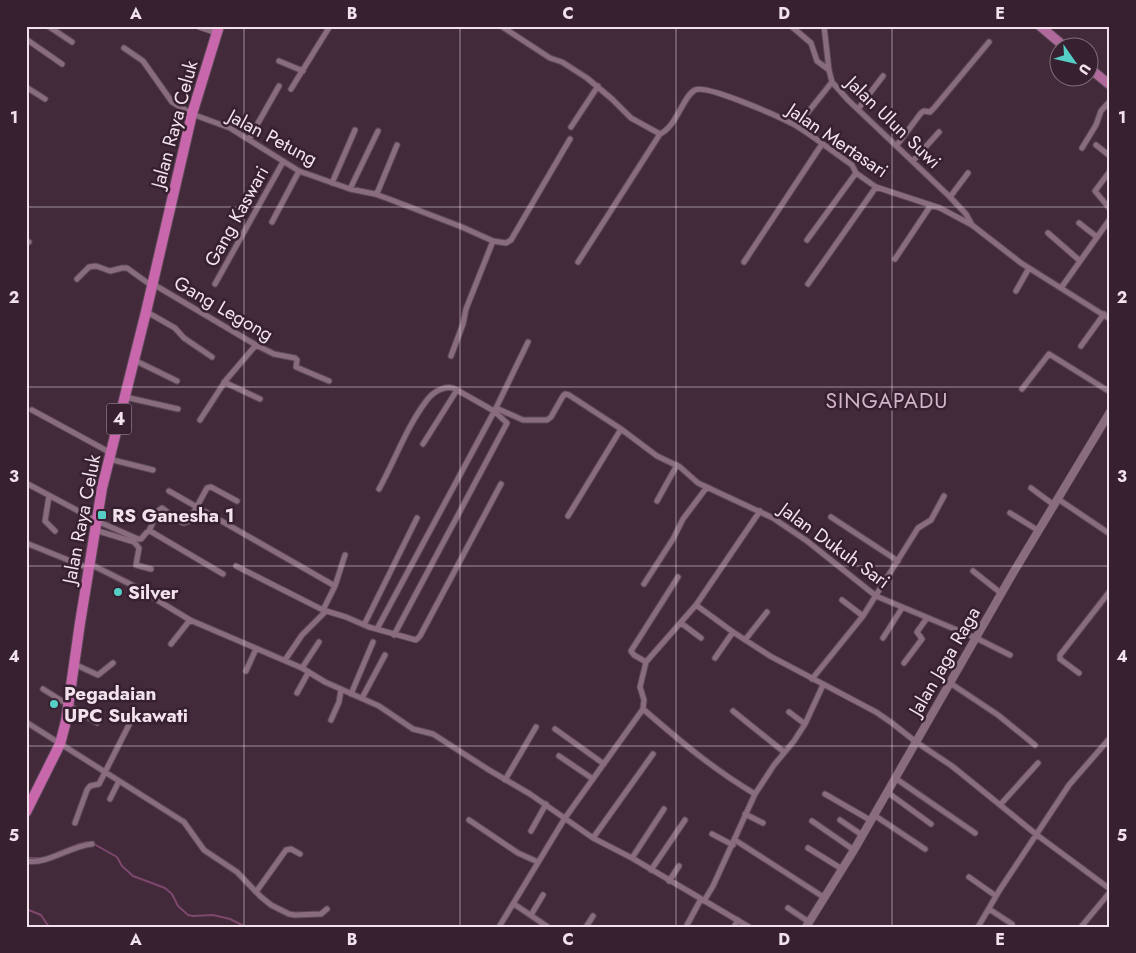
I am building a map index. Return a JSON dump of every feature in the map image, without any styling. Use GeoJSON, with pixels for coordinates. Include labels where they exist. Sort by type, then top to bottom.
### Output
{"type":"FeatureCollection","features":[{"type":"Feature","properties":{"kind":"highway","name":"Jalan Raya Celuk"},"geometry":{"type":"LineString","coordinates":[[26,812],[60,744],[89,566],[110,456],[192,114],[219,29]]}},
{"type":"Feature","properties":{"kind":"main road"},"geometry":{"type":"LineString","coordinates":[[1040,26],[1054,38]]}},
{"type":"Feature","properties":{"kind":"main road"},"geometry":{"type":"LineString","coordinates":[[1098,74],[1109,82]]}},
{"type":"Feature","properties":{"kind":"street"},"geometry":{"type":"LineString","coordinates":[[48,26],[72,42]]}},
{"type":"Feature","properties":{"kind":"street"},"geometry":{"type":"LineString","coordinates":[[200,26],[219,29]]}},
{"type":"Feature","properties":{"kind":"street"},"geometry":{"type":"LineString","coordinates":[[291,89],[330,26]]}},
{"type":"Feature","properties":{"kind":"street"},"geometry":{"type":"LineString","coordinates":[[501,26],[598,86],[631,118],[660,134]]}},
{"type":"Feature","properties":{"kind":"street"},"geometry":{"type":"LineString","coordinates":[[791,26],[811,43],[817,61],[829,70]]}},
{"type":"Feature","properties":{"kind":"street","name":"Jalan Ulun Suwi"},"geometry":{"type":"LineString","coordinates":[[824,26],[832,82],[950,197],[966,214],[972,225]]}},
{"type":"Feature","properties":{"kind":"street"},"geometry":{"type":"LineString","coordinates":[[26,39],[62,64]]}},
{"type":"Feature","properties":{"kind":"street"},"geometry":{"type":"LineString","coordinates":[[896,145],[921,113],[924,111],[930,112],[934,108],[989,42]]}},
{"type":"Feature","properties":{"kind":"street","name":"Jalan Petung"},"geometry":{"type":"LineString","coordinates":[[124,48],[143,61],[170,100],[192,114],[230,128],[299,172],[350,189],[374,194],[462,226],[493,241]]}},
{"type":"Feature","properties":{"kind":"street"},"geometry":{"type":"LineString","coordinates":[[279,61],[303,71]]}},
{"type":"Feature","properties":{"kind":"street"},"geometry":{"type":"LineString","coordinates":[[858,109],[884,76]]}},
{"type":"Feature","properties":{"kind":"street"},"geometry":{"type":"LineString","coordinates":[[797,126],[832,82]]}},
{"type":"Feature","properties":{"kind":"street"},"geometry":{"type":"LineString","coordinates":[[249,139],[279,86]]}},
{"type":"Feature","properties":{"kind":"street"},"geometry":{"type":"LineString","coordinates":[[571,127],[598,86]]}},
{"type":"Feature","properties":{"kind":"street"},"geometry":{"type":"LineString","coordinates":[[26,87],[45,99]]}},
{"type":"Feature","properties":{"kind":"street","name":"Jalan Mertasari"},"geometry":{"type":"LineString","coordinates":[[578,262],[660,134],[668,129],[692,92],[700,89],[731,97],[797,126],[852,165],[856,172],[876,187],[931,205],[972,225]]}},
{"type":"Feature","properties":{"kind":"street"},"geometry":{"type":"LineString","coordinates":[[1082,148],[1096,125],[1101,111],[1110,101]]}},
{"type":"Feature","properties":{"kind":"street"},"geometry":{"type":"LineString","coordinates":[[332,183],[355,130]]}},
{"type":"Feature","properties":{"kind":"street"},"geometry":{"type":"LineString","coordinates":[[350,189],[378,131]]}},
{"type":"Feature","properties":{"kind":"street"},"geometry":{"type":"LineString","coordinates":[[913,161],[939,132]]}},
{"type":"Feature","properties":{"kind":"street"},"geometry":{"type":"LineString","coordinates":[[451,356],[463,324],[466,309],[493,241],[506,243],[511,240],[570,139]]}},
{"type":"Feature","properties":{"kind":"street"},"geometry":{"type":"LineString","coordinates":[[744,262],[822,144]]}},
{"type":"Feature","properties":{"kind":"street"},"geometry":{"type":"LineString","coordinates":[[1096,145],[1110,156]]}},
{"type":"Feature","properties":{"kind":"street"},"geometry":{"type":"LineString","coordinates":[[374,194],[378,191],[397,146]]}},
{"type":"Feature","properties":{"kind":"street","name":"Gang Kaswari"},"geometry":{"type":"LineString","coordinates":[[215,284],[283,162]]}},
{"type":"Feature","properties":{"kind":"street"},"geometry":{"type":"LineString","coordinates":[[1110,171],[1096,192],[1110,208]]}},
{"type":"Feature","properties":{"kind":"street"},"geometry":{"type":"LineString","coordinates":[[272,222],[299,172]]}},
{"type":"Feature","properties":{"kind":"street"},"geometry":{"type":"LineString","coordinates":[[806,240],[856,172]]}},
{"type":"Feature","properties":{"kind":"street"},"geometry":{"type":"LineString","coordinates":[[950,197],[968,173]]}},
{"type":"Feature","properties":{"kind":"street"},"geometry":{"type":"LineString","coordinates":[[808,284],[876,187]]}},
{"type":"Feature","properties":{"kind":"street"},"geometry":{"type":"LineString","coordinates":[[895,259],[931,205]]}},
{"type":"Feature","properties":{"kind":"street"},"geometry":{"type":"LineString","coordinates":[[1062,288],[1110,219]]}},
{"type":"Feature","properties":{"kind":"street"},"geometry":{"type":"LineString","coordinates":[[1079,223],[1097,237]]}},
{"type":"Feature","properties":{"kind":"street"},"geometry":{"type":"LineString","coordinates":[[972,225],[1029,268],[1110,319]]}},
{"type":"Feature","properties":{"kind":"street"},"geometry":{"type":"LineString","coordinates":[[1048,233],[1080,260]]}},
{"type":"Feature","properties":{"kind":"street","name":"Gang Legong"},"geometry":{"type":"LineString","coordinates":[[77,278],[89,267],[96,266],[110,271],[127,268],[152,285],[256,345],[274,354],[295,358],[297,360],[296,367],[329,381]]}},
{"type":"Feature","properties":{"kind":"street"},"geometry":{"type":"LineString","coordinates":[[1016,291],[1029,268]]}},
{"type":"Feature","properties":{"kind":"street"},"geometry":{"type":"LineString","coordinates":[[146,312],[172,326],[184,338],[212,357]]}},
{"type":"Feature","properties":{"kind":"street"},"geometry":{"type":"LineString","coordinates":[[1081,346],[1104,314]]}},
{"type":"Feature","properties":{"kind":"street"},"geometry":{"type":"LineString","coordinates":[[377,629],[495,410],[528,342]]}},
{"type":"Feature","properties":{"kind":"street"},"geometry":{"type":"LineString","coordinates":[[200,420],[224,382],[256,345]]}},
{"type":"Feature","properties":{"kind":"street"},"geometry":{"type":"LineString","coordinates":[[1022,389],[1049,354],[1110,392]]}},
{"type":"Feature","properties":{"kind":"street"},"geometry":{"type":"LineString","coordinates":[[134,360],[177,381]]}},
{"type":"Feature","properties":{"kind":"street"},"geometry":{"type":"LineString","coordinates":[[224,382],[260,399]]}},
{"type":"Feature","properties":{"kind":"street"},"geometry":{"type":"LineString","coordinates":[[379,489],[427,399],[441,389],[451,387],[495,410],[506,421],[506,425],[394,634]]}},
{"type":"Feature","properties":{"kind":"street"},"geometry":{"type":"LineString","coordinates":[[423,444],[457,390]]}},
{"type":"Feature","properties":{"kind":"street","name":"Jalan Dukuh Sari"},"geometry":{"type":"LineString","coordinates":[[495,410],[523,420],[548,420],[552,417],[563,396],[567,394],[621,429],[657,456],[677,465],[698,483],[773,518],[807,541],[876,596],[976,638],[1010,655]]}},
{"type":"Feature","properties":{"kind":"street"},"geometry":{"type":"LineString","coordinates":[[124,397],[178,409]]}},
{"type":"Feature","properties":{"kind":"street"},"geometry":{"type":"LineString","coordinates":[[32,410],[110,456],[153,470]]}},
{"type":"Feature","properties":{"kind":"street","name":"Jalan Jaga Raga"},"geometry":{"type":"LineString","coordinates":[[808,924],[854,850],[976,638],[1108,417]]}},
{"type":"Feature","properties":{"kind":"street"},"geometry":{"type":"LineString","coordinates":[[568,516],[621,429]]}},
{"type":"Feature","properties":{"kind":"street"},"geometry":{"type":"LineString","coordinates":[[657,500],[677,465]]}},
{"type":"Feature","properties":{"kind":"street"},"geometry":{"type":"LineString","coordinates":[[26,483],[97,528],[136,544],[139,548],[136,565],[151,569]]}},
{"type":"Feature","properties":{"kind":"street"},"geometry":{"type":"LineString","coordinates":[[236,566],[324,610],[411,640],[418,639],[501,484]]}},
{"type":"Feature","properties":{"kind":"street"},"geometry":{"type":"LineString","coordinates":[[644,584],[673,539],[683,519],[707,487]]}},
{"type":"Feature","properties":{"kind":"street"},"geometry":{"type":"LineString","coordinates":[[97,528],[138,539],[142,538],[148,531],[161,509],[164,509],[184,523],[191,520],[206,489],[209,488],[236,501]]}},
{"type":"Feature","properties":{"kind":"street"},"geometry":{"type":"LineString","coordinates":[[1031,488],[1110,534]]}},
{"type":"Feature","properties":{"kind":"street"},"geometry":{"type":"LineString","coordinates":[[169,491],[336,586]]}},
{"type":"Feature","properties":{"kind":"street"},"geometry":{"type":"LineString","coordinates":[[49,496],[45,521],[55,531]]}},
{"type":"Feature","properties":{"kind":"street"},"geometry":{"type":"LineString","coordinates":[[812,679],[863,616],[918,528],[931,520],[944,496]]}},
{"type":"Feature","properties":{"kind":"street"},"geometry":{"type":"LineString","coordinates":[[499,927],[565,818],[644,709],[644,700],[640,686],[646,662],[696,605],[760,511]]}},
{"type":"Feature","properties":{"kind":"street"},"geometry":{"type":"LineString","coordinates":[[1010,513],[1039,531]]}},
{"type":"Feature","properties":{"kind":"street"},"geometry":{"type":"LineString","coordinates":[[831,517],[898,561]]}},
{"type":"Feature","properties":{"kind":"street"},"geometry":{"type":"LineString","coordinates":[[364,625],[417,518]]}},
{"type":"Feature","properties":{"kind":"street"},"geometry":{"type":"LineString","coordinates":[[148,531],[223,574]]}},
{"type":"Feature","properties":{"kind":"street"},"geometry":{"type":"LineString","coordinates":[[26,543],[89,566],[134,586],[190,620],[285,660],[341,690],[379,706],[413,728],[428,732],[546,804],[593,838],[632,858],[749,927]]}},
{"type":"Feature","properties":{"kind":"street"},"geometry":{"type":"LineString","coordinates":[[285,660],[302,635],[324,610],[336,586],[345,555]]}},
{"type":"Feature","properties":{"kind":"street"},"geometry":{"type":"LineString","coordinates":[[973,571],[1002,594]]}},
{"type":"Feature","properties":{"kind":"street"},"geometry":{"type":"LineString","coordinates":[[646,662],[631,651],[678,577]]}},
{"type":"Feature","properties":{"kind":"street"},"geometry":{"type":"LineString","coordinates":[[1079,674],[1060,660],[1060,655],[1110,591]]}},
{"type":"Feature","properties":{"kind":"street"},"geometry":{"type":"LineString","coordinates":[[842,600],[863,616]]}},
{"type":"Feature","properties":{"kind":"street"},"geometry":{"type":"LineString","coordinates":[[696,605],[745,640],[823,686],[876,712],[892,723],[952,766],[1037,835],[1110,890],[1081,927]]}},
{"type":"Feature","properties":{"kind":"street"},"geometry":{"type":"LineString","coordinates":[[883,638],[902,608]]}},
{"type":"Feature","properties":{"kind":"street"},"geometry":{"type":"LineString","coordinates":[[745,640],[767,612]]}},
{"type":"Feature","properties":{"kind":"street"},"geometry":{"type":"LineString","coordinates":[[904,663],[922,639],[917,632],[927,618]]}},
{"type":"Feature","properties":{"kind":"street"},"geometry":{"type":"LineString","coordinates":[[171,644],[190,620]]}},
{"type":"Feature","properties":{"kind":"street"},"geometry":{"type":"LineString","coordinates":[[681,623],[701,638]]}},
{"type":"Feature","properties":{"kind":"street"},"geometry":{"type":"LineString","coordinates":[[715,658],[733,632]]}},
{"type":"Feature","properties":{"kind":"street"},"geometry":{"type":"LineString","coordinates":[[302,668],[319,642]]}},
{"type":"Feature","properties":{"kind":"street"},"geometry":{"type":"LineString","coordinates":[[351,694],[373,642]]}},
{"type":"Feature","properties":{"kind":"street"},"geometry":{"type":"LineString","coordinates":[[246,671],[256,649]]}},
{"type":"Feature","properties":{"kind":"street"},"geometry":{"type":"LineString","coordinates":[[362,698],[385,655]]}},
{"type":"Feature","properties":{"kind":"street"},"geometry":{"type":"LineString","coordinates":[[74,664],[98,675],[113,663]]}},
{"type":"Feature","properties":{"kind":"street"},"geometry":{"type":"LineString","coordinates":[[297,693],[308,673]]}},
{"type":"Feature","properties":{"kind":"street"},"geometry":{"type":"LineString","coordinates":[[950,683],[998,714],[1035,745]]}},
{"type":"Feature","properties":{"kind":"street"},"geometry":{"type":"LineString","coordinates":[[687,925],[713,886],[755,794],[805,724],[823,686]]}},
{"type":"Feature","properties":{"kind":"street"},"geometry":{"type":"LineString","coordinates":[[43,689],[97,723]]}},
{"type":"Feature","properties":{"kind":"street"},"geometry":{"type":"LineString","coordinates":[[331,720],[339,702],[341,690]]}},
{"type":"Feature","properties":{"kind":"street"},"geometry":{"type":"LineString","coordinates":[[644,709],[688,748],[731,780],[755,794]]}},
{"type":"Feature","properties":{"kind":"street"},"geometry":{"type":"LineString","coordinates":[[732,710],[784,752]]}},
{"type":"Feature","properties":{"kind":"street"},"geometry":{"type":"LineString","coordinates":[[789,712],[805,724]]}},
{"type":"Feature","properties":{"kind":"street"},"geometry":{"type":"LineString","coordinates":[[75,823],[87,790],[90,786],[98,785],[135,713]]}},
{"type":"Feature","properties":{"kind":"street"},"geometry":{"type":"LineString","coordinates":[[26,722],[184,822],[205,850],[237,872],[271,905],[288,914],[321,914],[327,909]]}},
{"type":"Feature","properties":{"kind":"street"},"geometry":{"type":"LineString","coordinates":[[505,780],[536,728]]}},
{"type":"Feature","properties":{"kind":"street"},"geometry":{"type":"LineString","coordinates":[[555,729],[604,764]]}},
{"type":"Feature","properties":{"kind":"street"},"geometry":{"type":"LineString","coordinates":[[978,927],[996,896],[1069,785],[1110,738]]}},
{"type":"Feature","properties":{"kind":"street"},"geometry":{"type":"LineString","coordinates":[[593,838],[653,754]]}},
{"type":"Feature","properties":{"kind":"street"},"geometry":{"type":"LineString","coordinates":[[559,756],[594,779]]}},
{"type":"Feature","properties":{"kind":"street"},"geometry":{"type":"LineString","coordinates":[[1000,805],[1038,763]]}},
{"type":"Feature","properties":{"kind":"street"},"geometry":{"type":"LineString","coordinates":[[895,778],[975,833]]}},
{"type":"Feature","properties":{"kind":"street"},"geometry":{"type":"LineString","coordinates":[[110,799],[119,781]]}},
{"type":"Feature","properties":{"kind":"street"},"geometry":{"type":"LineString","coordinates":[[886,792],[931,824]]}},
{"type":"Feature","properties":{"kind":"street"},"geometry":{"type":"LineString","coordinates":[[825,794],[872,817],[925,849]]}},
{"type":"Feature","properties":{"kind":"street"},"geometry":{"type":"LineString","coordinates":[[531,830],[546,804]]}},
{"type":"Feature","properties":{"kind":"street"},"geometry":{"type":"LineString","coordinates":[[632,858],[664,809]]}},
{"type":"Feature","properties":{"kind":"street"},"geometry":{"type":"LineString","coordinates":[[745,814],[763,823]]}},
{"type":"Feature","properties":{"kind":"street"},"geometry":{"type":"LineString","coordinates":[[469,820],[501,843],[538,862]]}},
{"type":"Feature","properties":{"kind":"street"},"geometry":{"type":"LineString","coordinates":[[651,870],[685,820]]}},
{"type":"Feature","properties":{"kind":"street"},"geometry":{"type":"LineString","coordinates":[[840,820],[862,835]]}},
{"type":"Feature","properties":{"kind":"street"},"geometry":{"type":"LineString","coordinates":[[812,821],[854,850]]}},
{"type":"Feature","properties":{"kind":"street"},"geometry":{"type":"LineString","coordinates":[[712,834],[734,842],[825,898]]}},
{"type":"Feature","properties":{"kind":"street"},"geometry":{"type":"LineString","coordinates":[[26,861],[38,862],[83,845],[92,844]]}},
{"type":"Feature","properties":{"kind":"street"},"geometry":{"type":"LineString","coordinates":[[256,892],[286,850],[291,848],[300,854]]}},
{"type":"Feature","properties":{"kind":"street"},"geometry":{"type":"LineString","coordinates":[[808,848],[842,869]]}},
{"type":"Feature","properties":{"kind":"street"},"geometry":{"type":"LineString","coordinates":[[669,881],[680,866]]}},
{"type":"Feature","properties":{"kind":"street"},"geometry":{"type":"LineString","coordinates":[[969,877],[996,896]]}},
{"type":"Feature","properties":{"kind":"street"},"geometry":{"type":"LineString","coordinates":[[531,915],[543,895]]}},
{"type":"Feature","properties":{"kind":"street"},"geometry":{"type":"LineString","coordinates":[[514,904],[548,927]]}},
{"type":"Feature","properties":{"kind":"street"},"geometry":{"type":"LineString","coordinates":[[788,908],[808,924]]}},
{"type":"Feature","properties":{"kind":"street"},"geometry":{"type":"LineString","coordinates":[[989,909],[1012,924]]}},
{"type":"Feature","properties":{"kind":"street"},"geometry":{"type":"LineString","coordinates":[[586,927],[593,916]]}},
{"type":"Feature","properties":{"kind":"street"},"geometry":{"type":"LineString","coordinates":[[734,927],[738,920]]}},
{"type":"Feature","properties":{"kind":"waterway"},"geometry":{"type":"LineString","coordinates":[[56,853],[87,842]]}},
{"type":"Feature","properties":{"kind":"waterway"},"geometry":{"type":"LineString","coordinates":[[94,844],[117,857],[122,866],[133,876],[165,888],[172,894],[178,906],[188,915],[213,915],[230,919],[246,927]]}},
{"type":"Feature","properties":{"kind":"waterway"},"geometry":{"type":"LineString","coordinates":[[26,858],[40,858]]}},
{"type":"Feature","properties":{"kind":"waterway"},"geometry":{"type":"LineString","coordinates":[[26,909],[41,915],[49,927]]}},
{"type":"Feature","properties":{"kind":"place","name":"RS Ganesha 1"},"geometry":{"type":"Point","coordinates":[102,515]}},
{"type":"Feature","properties":{"kind":"place","name":"Silver"},"geometry":{"type":"Point","coordinates":[118,592]}},
{"type":"Feature","properties":{"kind":"place","name":"Pegadaian UPC Sukawati"},"geometry":{"type":"Point","coordinates":[54,704]}},
{"type":"Feature","properties":{"kind":"district","name":"SINGAPADU"},"geometry":{"type":"Point","coordinates":[887,401]}}]}
